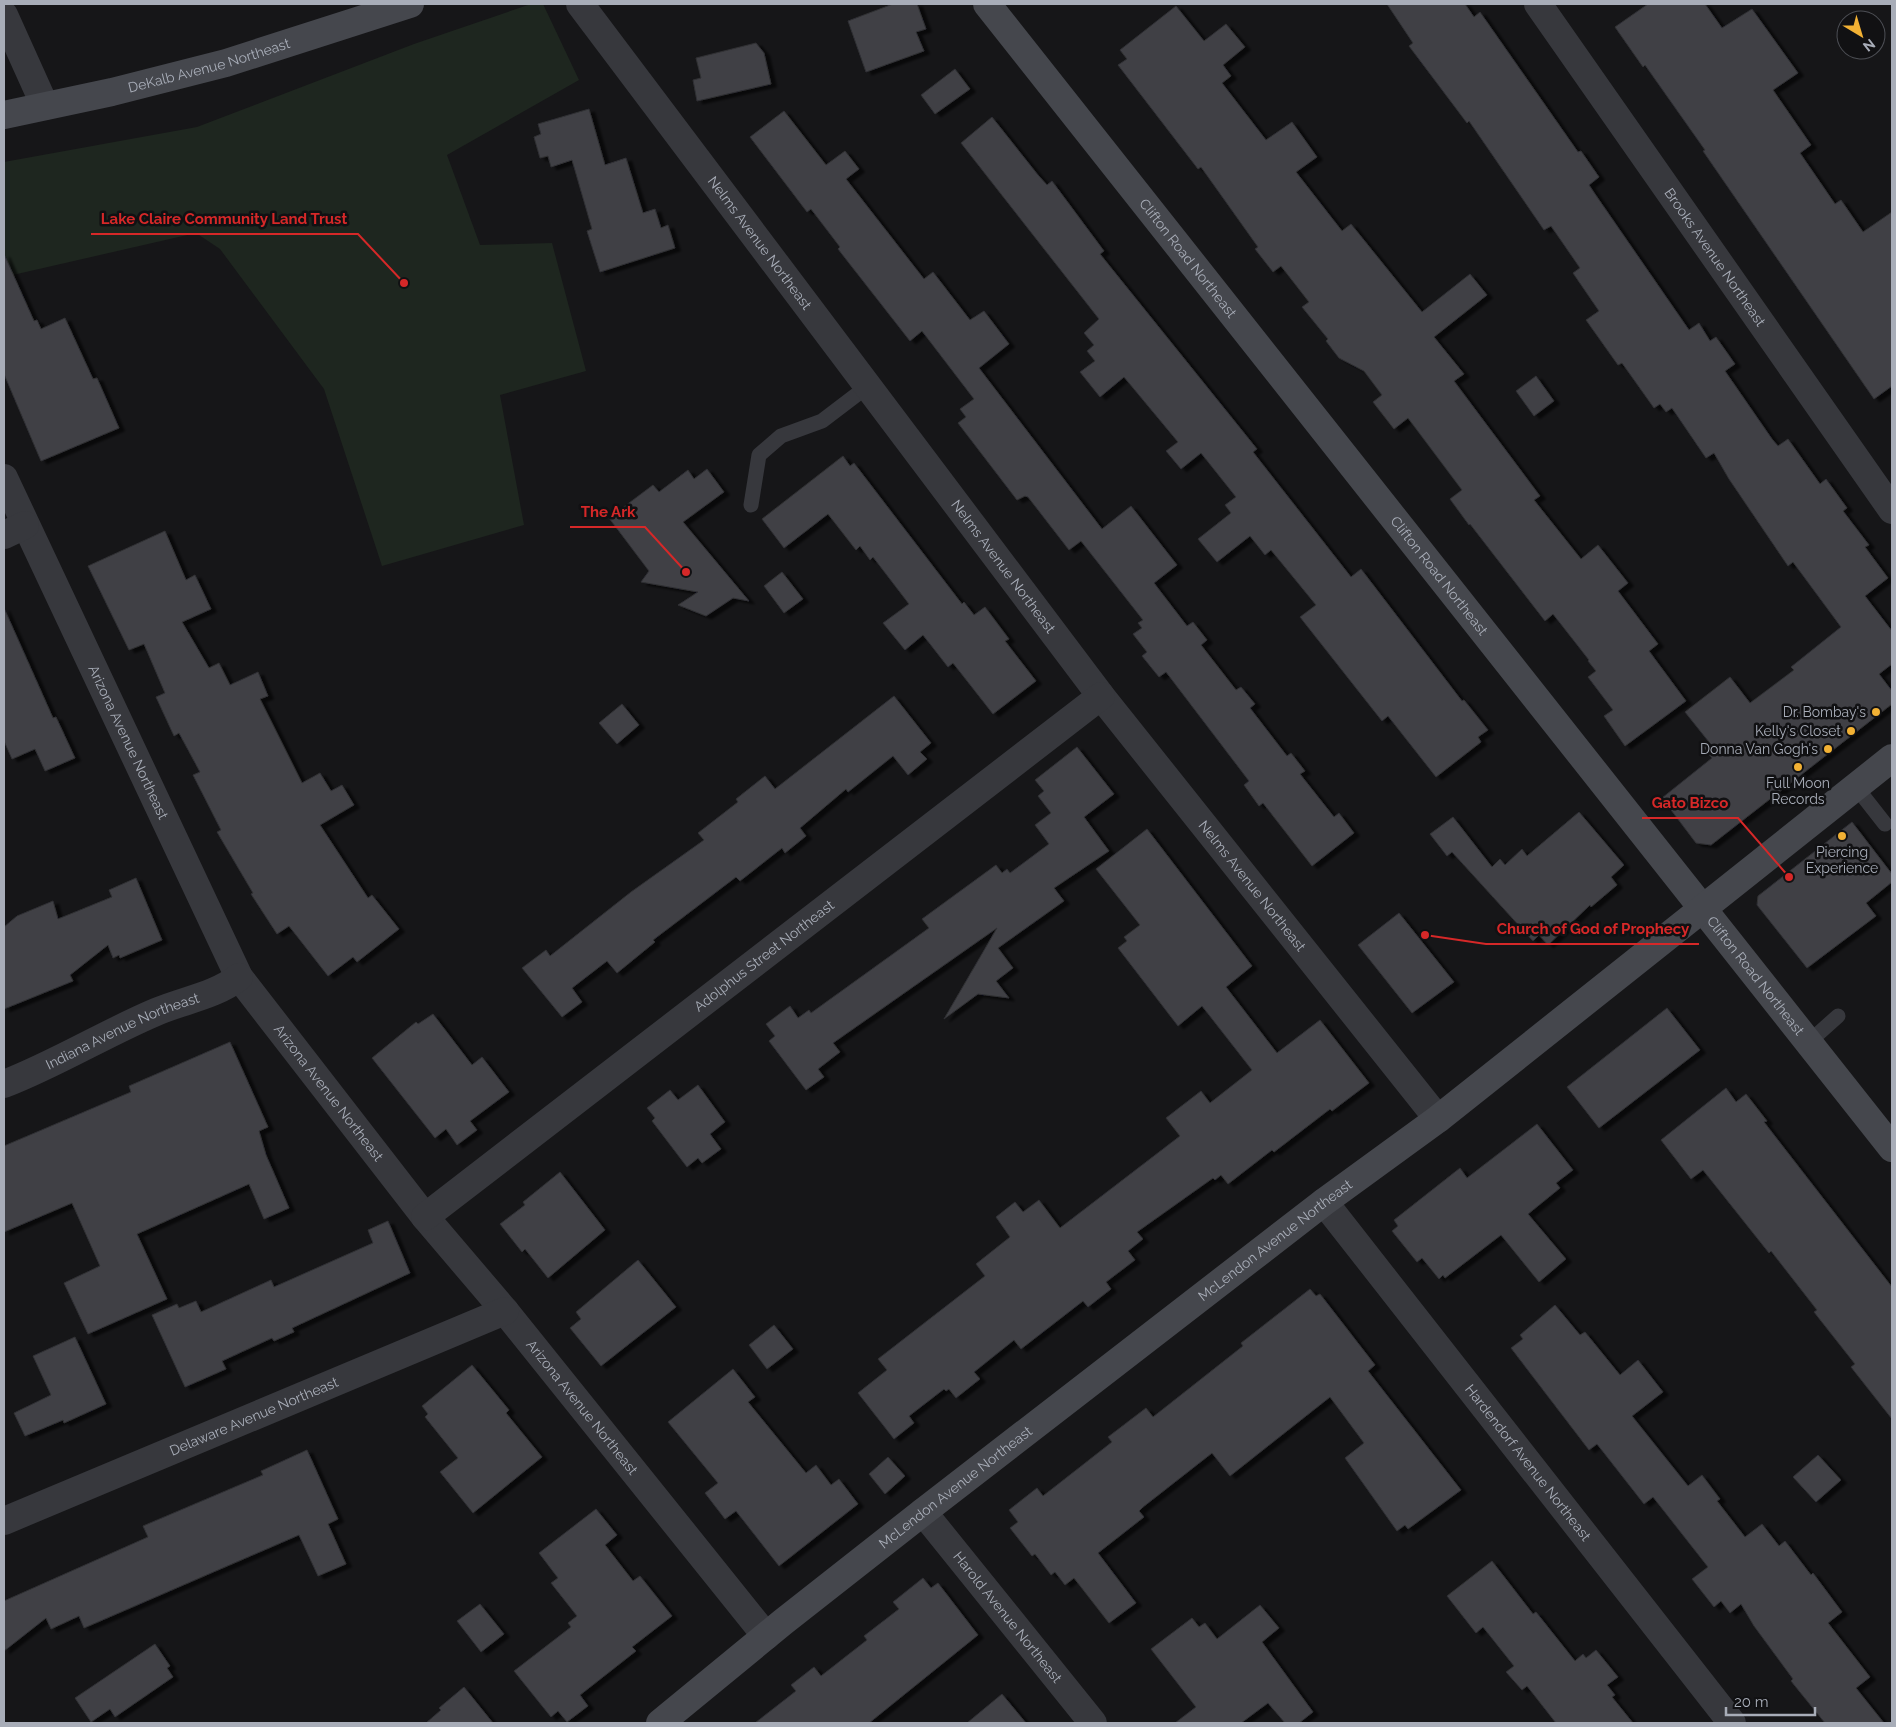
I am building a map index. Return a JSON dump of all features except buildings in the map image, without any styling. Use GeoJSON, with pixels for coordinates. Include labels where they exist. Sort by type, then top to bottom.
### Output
{"type":"FeatureCollection","features":[{"type":"Feature","properties":{"kind":"street","name":"DeKalb Avenue Northeast"},"geometry":{"type":"LineString","coordinates":[[4,115],[112,92],[226,63],[410,4]]}},
{"type":"Feature","properties":{"kind":"street","name":"Nelms Avenue Northeast"},"geometry":{"type":"LineString","coordinates":[[580,4],[1101,696],[1438,1119]]}},
{"type":"Feature","properties":{"kind":"street","name":"Clifton Road Northeast"},"geometry":{"type":"LineString","coordinates":[[987,4],[1892,1148]]}},
{"type":"Feature","properties":{"kind":"street","name":"Brooks Avenue Northeast"},"geometry":{"type":"LineString","coordinates":[[1538,4],[1892,510]]}},
{"type":"Feature","properties":{"kind":"street"},"geometry":{"type":"LineString","coordinates":[[4,15],[45,106]]}},
{"type":"Feature","properties":{"kind":"street","name":"Arizona Avenue Northeast"},"geometry":{"type":"LineString","coordinates":[[4,478],[14,530],[239,977],[425,1217],[505,1311],[766,1636]]}},
{"type":"Feature","properties":{"kind":"street","name":"Adolphus Street Northeast"},"geometry":{"type":"LineString","coordinates":[[425,1217],[1101,696]]}},
{"type":"Feature","properties":{"kind":"street","name":"McLendon Avenue Northeast"},"geometry":{"type":"LineString","coordinates":[[660,1723],[766,1636],[923,1512],[1324,1202],[1438,1119],[1892,758]]}},
{"type":"Feature","properties":{"kind":"street","name":"Indiana Avenue Northeast"},"geometry":{"type":"LineString","coordinates":[[4,1084],[35,1072],[156,1012],[225,988],[239,977]]}},
{"type":"Feature","properties":{"kind":"street","name":"Hardendorf Avenue Northeast"},"geometry":{"type":"LineString","coordinates":[[1324,1202],[1732,1723]]}},
{"type":"Feature","properties":{"kind":"street","name":"Delaware Avenue Northeast"},"geometry":{"type":"LineString","coordinates":[[4,1521],[505,1311]]}},
{"type":"Feature","properties":{"kind":"street","name":"Harold Avenue Northeast"},"geometry":{"type":"LineString","coordinates":[[923,1512],[1094,1723]]}},
{"type":"Feature","properties":{"kind":"lane"},"geometry":{"type":"LineString","coordinates":[[751,505],[759,455],[781,436],[822,421],[868,386]]}},
{"type":"Feature","properties":{"kind":"lane"},"geometry":{"type":"LineString","coordinates":[[1856,787],[1885,824]]}},
{"type":"Feature","properties":{"kind":"lane"},"geometry":{"type":"LineString","coordinates":[[1809,1042],[1838,1016]]}},
{"type":"Feature","properties":{"kind":"shaded area"},"geometry":{"type":"Polygon","coordinates":[[[531,4],[543,4],[579,80],[447,155],[480,245],[552,243],[586,371],[500,395],[524,525],[382,566],[324,389],[220,249],[196,233],[4,277],[4,162],[197,127],[414,44],[531,4]]]}},
{"type":"Feature","properties":{"kind":"place","name":"Lake Claire Community Land Trust"},"geometry":{"type":"Point","coordinates":[404,283]}},
{"type":"Feature","properties":{"kind":"place","name":"The Ark"},"geometry":{"type":"Point","coordinates":[686,572]}},
{"type":"Feature","properties":{"kind":"place","name":"Dr. Bombay's"},"geometry":{"type":"Point","coordinates":[1876,712]}},
{"type":"Feature","properties":{"kind":"place","name":"Kelly's Closet"},"geometry":{"type":"Point","coordinates":[1851,731]}},
{"type":"Feature","properties":{"kind":"place","name":"Donna Van Gogh's"},"geometry":{"type":"Point","coordinates":[1828,749]}},
{"type":"Feature","properties":{"kind":"place","name":"Full Moon Records"},"geometry":{"type":"Point","coordinates":[1798,767]}},
{"type":"Feature","properties":{"kind":"place","name":"Piercing Experience"},"geometry":{"type":"Point","coordinates":[1842,836]}},
{"type":"Feature","properties":{"kind":"place","name":"Gato Bizco"},"geometry":{"type":"Point","coordinates":[1789,877]}},
{"type":"Feature","properties":{"kind":"place","name":"Church of God of Prophecy"},"geometry":{"type":"Point","coordinates":[1425,935]}}]}
